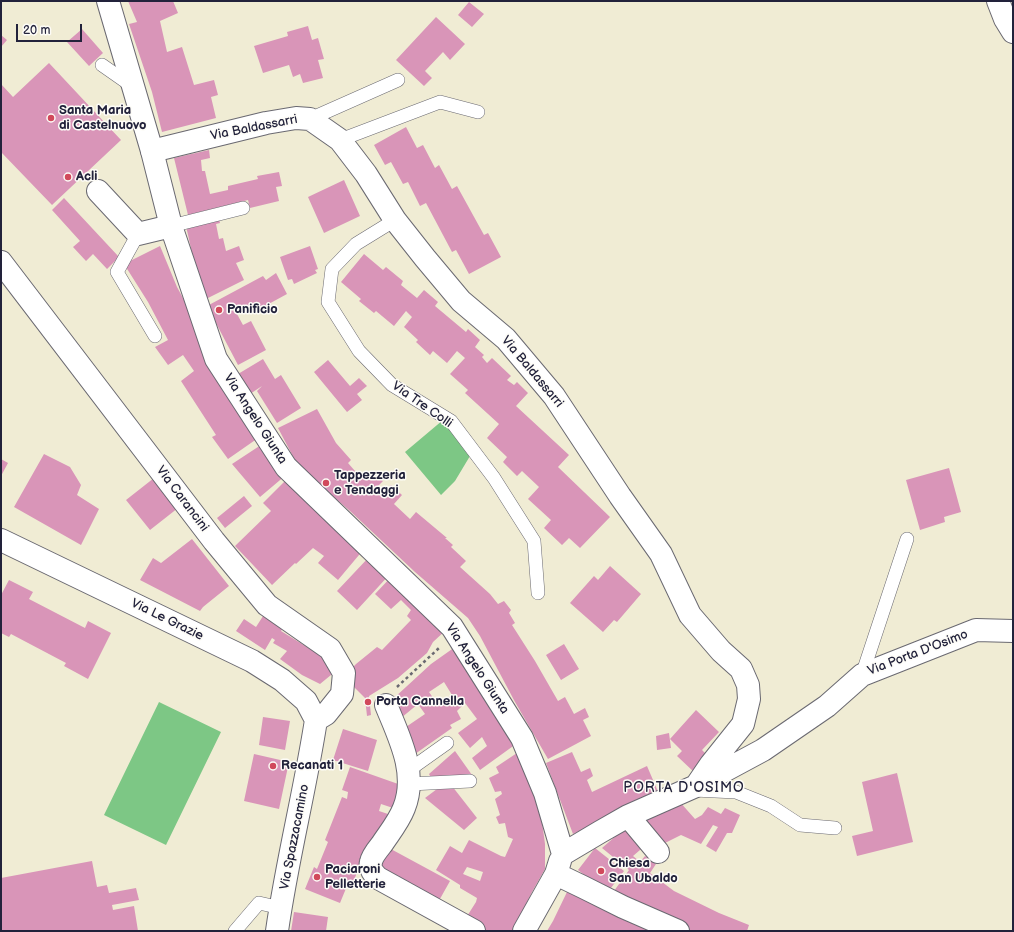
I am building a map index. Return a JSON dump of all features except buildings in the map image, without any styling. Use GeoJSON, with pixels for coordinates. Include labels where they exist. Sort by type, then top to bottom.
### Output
{"type":"FeatureCollection","features":[{"type":"Feature","properties":{"kind":"street","name":"Via Angelo Giunta"},"geometry":{"type":"LineString","coordinates":[[108,1],[152,151],[171,226],[216,359],[286,467],[452,627],[522,738],[545,793],[559,864]]}},
{"type":"Feature","properties":{"kind":"street"},"geometry":{"type":"LineString","coordinates":[[998,1],[1013,32]]}},
{"type":"Feature","properties":{"kind":"street","name":"Via Baldassarri"},"geometry":{"type":"LineString","coordinates":[[152,151],[266,123],[296,118],[310,119],[340,140],[366,174],[395,220],[425,258],[461,301],[506,339],[554,396],[620,496],[661,554],[690,615],[721,652],[742,669],[748,685],[749,699],[743,724],[692,788]]}},
{"type":"Feature","properties":{"kind":"street"},"geometry":{"type":"LineString","coordinates":[[98,191],[138,234],[171,226]]}},
{"type":"Feature","properties":{"kind":"street","name":"Via Carancini"},"geometry":{"type":"LineString","coordinates":[[1,262],[214,541],[267,605],[330,648],[344,673],[342,694],[326,714],[316,720]]}},
{"type":"Feature","properties":{"kind":"street","name":"Via Le Grazie"},"geometry":{"type":"LineString","coordinates":[[1,540],[252,661],[282,680],[306,701],[316,720]]}},
{"type":"Feature","properties":{"kind":"street","name":"Via Porta D'Osimo"},"geometry":{"type":"LineString","coordinates":[[559,864],[600,832],[628,816],[692,788],[763,750],[827,706],[862,675],[976,630],[1013,631]]}},
{"type":"Feature","properties":{"kind":"street"},"geometry":{"type":"LineString","coordinates":[[386,705],[400,738],[410,777],[405,805],[400,819],[375,852],[370,863],[372,871],[378,878],[474,931]]}},
{"type":"Feature","properties":{"kind":"street","name":"Via Spazzacamino"},"geometry":{"type":"LineString","coordinates":[[277,931],[297,822],[310,764],[316,720]]}},
{"type":"Feature","properties":{"kind":"street"},"geometry":{"type":"LineString","coordinates":[[628,816],[658,852]]}},
{"type":"Feature","properties":{"kind":"street"},"geometry":{"type":"LineString","coordinates":[[524,931],[559,864],[583,886],[623,907],[678,931]]}},
{"type":"Feature","properties":{"kind":"lane"},"geometry":{"type":"LineString","coordinates":[[102,65],[134,87]]}},
{"type":"Feature","properties":{"kind":"lane"},"geometry":{"type":"LineString","coordinates":[[310,119],[398,80]]}},
{"type":"Feature","properties":{"kind":"lane"},"geometry":{"type":"LineString","coordinates":[[340,140],[440,102],[478,112]]}},
{"type":"Feature","properties":{"kind":"lane"},"geometry":{"type":"LineString","coordinates":[[171,226],[243,208]]}},
{"type":"Feature","properties":{"kind":"lane","name":"Via Tre Colli"},"geometry":{"type":"LineString","coordinates":[[395,220],[356,244],[332,269],[328,302],[359,351],[392,385],[451,421],[494,478],[534,541],[538,594]]}},
{"type":"Feature","properties":{"kind":"lane"},"geometry":{"type":"LineString","coordinates":[[138,234],[118,272],[155,336]]}},
{"type":"Feature","properties":{"kind":"lane"},"geometry":{"type":"LineString","coordinates":[[862,675],[907,539]]}},
{"type":"Feature","properties":{"kind":"lane"},"geometry":{"type":"LineString","coordinates":[[410,777],[447,744]]}},
{"type":"Feature","properties":{"kind":"lane"},"geometry":{"type":"LineString","coordinates":[[410,777],[470,781]]}},
{"type":"Feature","properties":{"kind":"lane"},"geometry":{"type":"LineString","coordinates":[[692,788],[736,792],[771,806],[800,825],[835,828]]}},
{"type":"Feature","properties":{"kind":"lane"},"geometry":{"type":"LineString","coordinates":[[235,931],[259,903],[281,908]]}},
{"type":"Feature","properties":{"kind":"path"},"geometry":{"type":"LineString","coordinates":[[386,705],[390,693],[456,633]]}},
{"type":"Feature","properties":{"kind":"green space"},"geometry":{"type":"Polygon","coordinates":[[[443,420],[470,456],[455,481],[441,495],[405,452],[443,420]]]}},
{"type":"Feature","properties":{"kind":"green space"},"geometry":{"type":"Polygon","coordinates":[[[159,702],[221,732],[166,845],[104,815],[159,702]]]}},
{"type":"Feature","properties":{"kind":"place","name":"Santa Maria di Castelnuovo"},"geometry":{"type":"Point","coordinates":[51,118]}},
{"type":"Feature","properties":{"kind":"place","name":"Acli"},"geometry":{"type":"Point","coordinates":[68,177]}},
{"type":"Feature","properties":{"kind":"place","name":"Panificio"},"geometry":{"type":"Point","coordinates":[219,310]}},
{"type":"Feature","properties":{"kind":"place","name":"Tappezzeria e Tendaggi"},"geometry":{"type":"Point","coordinates":[326,483]}},
{"type":"Feature","properties":{"kind":"place","name":"Porta Cannella"},"geometry":{"type":"Point","coordinates":[368,702]}},
{"type":"Feature","properties":{"kind":"place","name":"Recanati 1"},"geometry":{"type":"Point","coordinates":[273,766]}},
{"type":"Feature","properties":{"kind":"place","name":"Chiesa San Ubaldo"},"geometry":{"type":"Point","coordinates":[601,871]}},
{"type":"Feature","properties":{"kind":"place","name":"Paciaroni Pelletterie"},"geometry":{"type":"Point","coordinates":[317,877]}},
{"type":"Feature","properties":{"kind":"district","name":"PORTA D'OSIMO"},"geometry":{"type":"Point","coordinates":[684,788]}}]}
